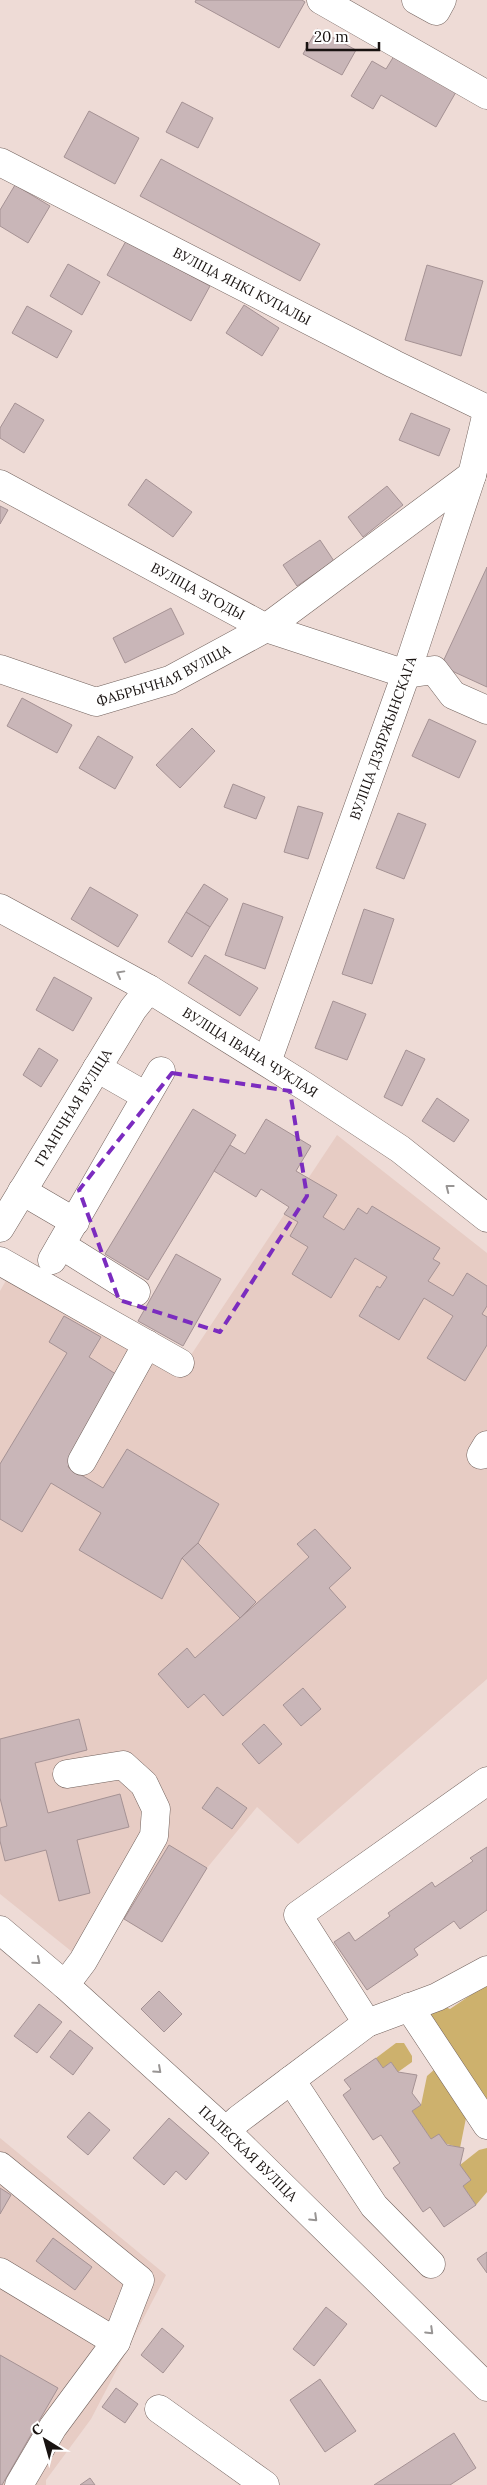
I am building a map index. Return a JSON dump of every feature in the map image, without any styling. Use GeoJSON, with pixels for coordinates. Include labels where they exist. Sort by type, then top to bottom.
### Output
{"type":"FeatureCollection","features":[{"type":"Feature","properties":{"kind":"street"},"geometry":{"type":"LineString","coordinates":[[321,0],[487,95]]}},
{"type":"Feature","properties":{"kind":"street"},"geometry":{"type":"LineString","coordinates":[[416,0],[436,12],[442,0]]}},
{"type":"Feature","properties":{"kind":"street","name":"ВУЛІЦА ЯНКІ КУПАЛЫ"},"geometry":{"type":"LineString","coordinates":[[0,162],[487,410]]}},
{"type":"Feature","properties":{"kind":"street","name":"ВУЛІЦА ДЗЯРЖЫНСКАГА"},"geometry":{"type":"LineString","coordinates":[[267,1062],[406,674],[472,475],[487,410]]}},
{"type":"Feature","properties":{"kind":"street","name":"ФАБРЫЧНАЯ ВУЛІЦА"},"geometry":{"type":"LineString","coordinates":[[0,669],[96,702],[170,680],[266,628],[472,475]]}},
{"type":"Feature","properties":{"kind":"street","name":"ВУЛІЦА ЗГОДЫ"},"geometry":{"type":"LineString","coordinates":[[0,484],[266,628],[406,674]]}},
{"type":"Feature","properties":{"kind":"street"},"geometry":{"type":"LineString","coordinates":[[406,674],[434,670],[453,695],[487,710]]}},
{"type":"Feature","properties":{"kind":"street","name":"ВУЛІЦА ІВАНА ЧУКЛАЯ"},"geometry":{"type":"LineString","coordinates":[[0,908],[148,989],[267,1062],[400,1149],[487,1218]]}},
{"type":"Feature","properties":{"kind":"street","name":"ГРАНІЧНАЯ ВУЛІЦА"},"geometry":{"type":"LineString","coordinates":[[0,1228],[13,1193],[97,1068],[133,1008],[148,989]]}},
{"type":"Feature","properties":{"kind":"street"},"geometry":{"type":"LineString","coordinates":[[97,1068],[146,1096]]}},
{"type":"Feature","properties":{"kind":"street"},"geometry":{"type":"LineString","coordinates":[[136,1292],[57,1253],[161,1071]]}},
{"type":"Feature","properties":{"kind":"street"},"geometry":{"type":"LineString","coordinates":[[13,1193],[74,1222]]}},
{"type":"Feature","properties":{"kind":"street"},"geometry":{"type":"LineString","coordinates":[[0,1261],[180,1363]]}},
{"type":"Feature","properties":{"kind":"street"},"geometry":{"type":"LineString","coordinates":[[82,1460],[147,1344]]}},
{"type":"Feature","properties":{"kind":"street"},"geometry":{"type":"LineString","coordinates":[[65,1985],[83,1961],[154,1836],[156,1809],[144,1784],[123,1765],[67,1774]]}},
{"type":"Feature","properties":{"kind":"street"},"geometry":{"type":"LineString","coordinates":[[367,2023],[298,1915],[487,1781]]}},
{"type":"Feature","properties":{"kind":"street","name":"ПАЛЕСКАЯ ВУЛІЦА"},"geometry":{"type":"LineString","coordinates":[[0,1930],[65,1985],[226,2131],[487,2387]]}},
{"type":"Feature","properties":{"kind":"street"},"geometry":{"type":"LineString","coordinates":[[226,2131],[367,2023],[437,1997],[487,1970]]}},
{"type":"Feature","properties":{"kind":"street"},"geometry":{"type":"LineString","coordinates":[[409,2007],[487,2125]]}},
{"type":"Feature","properties":{"kind":"street"},"geometry":{"type":"LineString","coordinates":[[291,2080],[374,2206],[431,2264]]}},
{"type":"Feature","properties":{"kind":"street"},"geometry":{"type":"LineString","coordinates":[[0,2166],[140,2280],[116,2342],[53,2427],[19,2485]]}},
{"type":"Feature","properties":{"kind":"street"},"geometry":{"type":"LineString","coordinates":[[0,2272],[116,2342]]}},
{"type":"Feature","properties":{"kind":"street"},"geometry":{"type":"LineString","coordinates":[[159,2409],[265,2485]]}},
{"type":"Feature","properties":{"kind":"highlighted area"},"geometry":{"type":"Polygon","coordinates":[[[172,1073],[290,1091],[307,1196],[220,1332],[119,1300],[79,1190],[172,1073]]]}},
{"type":"Feature","properties":{"kind":"shaded area"},"geometry":{"type":"Polygon","coordinates":[[[337,1135],[487,1253],[487,1679],[298,1844],[257,1807],[207,1868],[162,1942],[124,1919],[91,1967],[0,1894],[0,1291],[20,1256],[187,1361],[337,1135]]]}},
{"type":"Feature","properties":{"kind":"shaded area"},"geometry":{"type":"Polygon","coordinates":[[[487,1984],[487,2112],[427,2012],[441,2005],[450,2009],[487,1984]]]}},
{"type":"Feature","properties":{"kind":"shaded area"},"geometry":{"type":"Polygon","coordinates":[[[396,2043],[404,2043],[412,2056],[412,2062],[398,2072],[391,2062],[383,2068],[376,2058],[396,2043]]]}},
{"type":"Feature","properties":{"kind":"shaded area"},"geometry":{"type":"Polygon","coordinates":[[[435,2069],[467,2113],[460,2148],[431,2139],[412,2111],[421,2105],[427,2076],[435,2069]]]}},
{"type":"Feature","properties":{"kind":"shaded area"},"geometry":{"type":"Polygon","coordinates":[[[0,2138],[166,2275],[91,2419],[46,2480],[46,2485],[0,2485],[0,2138]]]}},
{"type":"Feature","properties":{"kind":"shaded area"},"geometry":{"type":"Polygon","coordinates":[[[487,2148],[487,2192],[476,2205],[463,2186],[470,2180],[460,2165],[479,2150],[487,2148]]]}},
{"type":"Feature","properties":{"kind":"building"},"geometry":{"type":"Polygon","coordinates":[[[196,0],[302,0],[305,2],[279,48],[195,2],[196,0]]]}},
{"type":"Feature","properties":{"kind":"building"},"geometry":{"type":"Polygon","coordinates":[[[317,29],[356,50],[342,75],[303,54],[317,29]]]}},
{"type":"Feature","properties":{"kind":"building"},"geometry":{"type":"Polygon","coordinates":[[[394,56],[456,92],[436,127],[381,95],[373,109],[351,96],[372,61],[386,69],[394,56]]]}},
{"type":"Feature","properties":{"kind":"building"},"geometry":{"type":"Polygon","coordinates":[[[182,102],[213,118],[198,148],[166,132],[182,102]]]}},
{"type":"Feature","properties":{"kind":"building"},"geometry":{"type":"Polygon","coordinates":[[[89,111],[139,138],[115,184],[64,157],[89,111]]]}},
{"type":"Feature","properties":{"kind":"building"},"geometry":{"type":"Polygon","coordinates":[[[161,159],[320,244],[300,281],[140,196],[161,159]]]}},
{"type":"Feature","properties":{"kind":"building"},"geometry":{"type":"Polygon","coordinates":[[[15,185],[50,206],[28,243],[0,226],[0,210],[15,185]]]}},
{"type":"Feature","properties":{"kind":"building"},"geometry":{"type":"Polygon","coordinates":[[[126,241],[210,286],[191,321],[107,275],[126,241]]]}},
{"type":"Feature","properties":{"kind":"building"},"geometry":{"type":"Polygon","coordinates":[[[68,264],[100,282],[82,315],[50,296],[68,264]]]}},
{"type":"Feature","properties":{"kind":"building"},"geometry":{"type":"Polygon","coordinates":[[[427,265],[483,281],[461,356],[405,340],[427,265]]]}},
{"type":"Feature","properties":{"kind":"building"},"geometry":{"type":"Polygon","coordinates":[[[244,305],[279,328],[262,356],[226,333],[244,305]]]}},
{"type":"Feature","properties":{"kind":"building"},"geometry":{"type":"Polygon","coordinates":[[[27,306],[72,331],[57,358],[12,333],[27,306]]]}},
{"type":"Feature","properties":{"kind":"building"},"geometry":{"type":"Polygon","coordinates":[[[15,403],[44,420],[24,453],[0,438],[0,428],[15,403]]]}},
{"type":"Feature","properties":{"kind":"building"},"geometry":{"type":"Polygon","coordinates":[[[411,413],[450,429],[439,456],[399,440],[411,413]]]}},
{"type":"Feature","properties":{"kind":"building"},"geometry":{"type":"Polygon","coordinates":[[[146,479],[192,512],[173,537],[128,505],[146,479]]]}},
{"type":"Feature","properties":{"kind":"building"},"geometry":{"type":"Polygon","coordinates":[[[387,486],[403,505],[363,537],[348,517],[387,486]]]}},
{"type":"Feature","properties":{"kind":"building"},"geometry":{"type":"Polygon","coordinates":[[[0,506],[8,510],[0,524],[0,506]]]}},
{"type":"Feature","properties":{"kind":"building"},"geometry":{"type":"Polygon","coordinates":[[[320,540],[334,561],[297,586],[283,565],[320,540]]]}},
{"type":"Feature","properties":{"kind":"building"},"geometry":{"type":"Polygon","coordinates":[[[487,567],[487,687],[441,666],[487,567]]]}},
{"type":"Feature","properties":{"kind":"building"},"geometry":{"type":"Polygon","coordinates":[[[171,608],[184,634],[125,663],[113,638],[171,608]]]}},
{"type":"Feature","properties":{"kind":"building"},"geometry":{"type":"Polygon","coordinates":[[[22,698],[72,725],[57,753],[7,726],[22,698]]]}},
{"type":"Feature","properties":{"kind":"building"},"geometry":{"type":"Polygon","coordinates":[[[429,719],[476,741],[459,778],[412,756],[429,719]]]}},
{"type":"Feature","properties":{"kind":"building"},"geometry":{"type":"Polygon","coordinates":[[[192,728],[215,751],[180,788],[156,765],[192,728]]]}},
{"type":"Feature","properties":{"kind":"building"},"geometry":{"type":"Polygon","coordinates":[[[98,736],[133,757],[115,789],[79,768],[98,736]]]}},
{"type":"Feature","properties":{"kind":"building"},"geometry":{"type":"Polygon","coordinates":[[[233,784],[265,797],[256,819],[224,807],[233,784]]]}},
{"type":"Feature","properties":{"kind":"building"},"geometry":{"type":"Polygon","coordinates":[[[298,806],[323,813],[308,859],[284,852],[298,806]]]}},
{"type":"Feature","properties":{"kind":"building"},"geometry":{"type":"Polygon","coordinates":[[[398,813],[426,824],[404,879],[376,868],[398,813]]]}},
{"type":"Feature","properties":{"kind":"building"},"geometry":{"type":"Polygon","coordinates":[[[204,884],[228,899],[210,927],[186,912],[204,884]]]}},
{"type":"Feature","properties":{"kind":"building"},"geometry":{"type":"Polygon","coordinates":[[[90,887],[138,915],[118,947],[71,919],[90,887]]]}},
{"type":"Feature","properties":{"kind":"building"},"geometry":{"type":"Polygon","coordinates":[[[243,903],[283,917],[265,969],[225,955],[243,903]]]}},
{"type":"Feature","properties":{"kind":"building"},"geometry":{"type":"Polygon","coordinates":[[[364,909],[394,919],[372,984],[342,974],[364,909]]]}},
{"type":"Feature","properties":{"kind":"building"},"geometry":{"type":"Polygon","coordinates":[[[186,912],[210,927],[192,957],[168,942],[186,912]]]}},
{"type":"Feature","properties":{"kind":"building"},"geometry":{"type":"Polygon","coordinates":[[[205,955],[258,988],[240,1016],[188,983],[205,955]]]}},
{"type":"Feature","properties":{"kind":"building"},"geometry":{"type":"Polygon","coordinates":[[[54,977],[92,998],[73,1031],[36,1010],[54,977]]]}},
{"type":"Feature","properties":{"kind":"building"},"geometry":{"type":"Polygon","coordinates":[[[333,1001],[366,1014],[347,1060],[315,1048],[333,1001]]]}},
{"type":"Feature","properties":{"kind":"building"},"geometry":{"type":"Polygon","coordinates":[[[39,1048],[58,1060],[41,1087],[23,1075],[39,1048]]]}},
{"type":"Feature","properties":{"kind":"building"},"geometry":{"type":"Polygon","coordinates":[[[406,1050],[425,1059],[402,1106],[384,1097],[406,1050]]]}},
{"type":"Feature","properties":{"kind":"building"},"geometry":{"type":"Polygon","coordinates":[[[437,1098],[469,1120],[454,1142],[422,1121],[437,1098]]]}},
{"type":"Feature","properties":{"kind":"building"},"geometry":{"type":"Polygon","coordinates":[[[193,1109],[236,1135],[148,1280],[105,1254],[193,1109]]]}},
{"type":"Feature","properties":{"kind":"building"},"geometry":{"type":"Polygon","coordinates":[[[266,1119],[311,1146],[296,1171],[337,1195],[323,1217],[344,1230],[358,1208],[367,1214],[372,1206],[440,1248],[433,1259],[440,1263],[428,1281],[453,1296],[467,1273],[487,1286],[487,1306],[482,1314],[487,1317],[487,1345],[465,1381],[427,1358],[453,1316],[424,1298],[399,1340],[359,1316],[377,1286],[380,1288],[387,1277],[355,1258],[331,1298],[292,1274],[308,1247],[290,1236],[298,1222],[284,1214],[289,1207],[261,1189],[256,1197],[214,1171],[230,1145],[245,1154],[266,1119]]]}},
{"type":"Feature","properties":{"kind":"building"},"geometry":{"type":"Polygon","coordinates":[[[176,1254],[221,1279],[183,1346],[138,1321],[176,1254]]]}},
{"type":"Feature","properties":{"kind":"building"},"geometry":{"type":"Polygon","coordinates":[[[64,1316],[101,1337],[89,1357],[122,1378],[68,1467],[103,1488],[127,1449],[219,1504],[198,1543],[182,1558],[162,1599],[79,1550],[101,1513],[51,1483],[22,1532],[0,1519],[0,1464],[67,1353],[49,1342],[64,1316]]]}},
{"type":"Feature","properties":{"kind":"building"},"geometry":{"type":"Polygon","coordinates":[[[315,1529],[351,1568],[329,1588],[346,1607],[223,1716],[204,1694],[188,1708],[158,1674],[187,1648],[195,1658],[309,1557],[297,1544],[315,1529]]]}},
{"type":"Feature","properties":{"kind":"building"},"geometry":{"type":"Polygon","coordinates":[[[198,1543],[256,1602],[240,1618],[182,1558],[198,1543]]]}},
{"type":"Feature","properties":{"kind":"building"},"geometry":{"type":"Polygon","coordinates":[[[303,1688],[321,1709],[301,1726],[283,1705],[303,1688]]]}},
{"type":"Feature","properties":{"kind":"building"},"geometry":{"type":"Polygon","coordinates":[[[79,1719],[87,1750],[35,1763],[48,1813],[120,1794],[129,1827],[77,1840],[90,1893],[59,1901],[46,1850],[5,1861],[0,1841],[0,1828],[7,1826],[0,1798],[0,1739],[79,1719]]]}},
{"type":"Feature","properties":{"kind":"building"},"geometry":{"type":"Polygon","coordinates":[[[264,1724],[282,1744],[259,1764],[242,1744],[264,1724]]]}},
{"type":"Feature","properties":{"kind":"building"},"geometry":{"type":"Polygon","coordinates":[[[217,1787],[247,1808],[232,1829],[202,1808],[217,1787]]]}},
{"type":"Feature","properties":{"kind":"building"},"geometry":{"type":"Polygon","coordinates":[[[169,1845],[207,1868],[162,1942],[124,1919],[169,1845]]]}},
{"type":"Feature","properties":{"kind":"building"},"geometry":{"type":"Polygon","coordinates":[[[487,1847],[487,1910],[460,1929],[454,1921],[414,1949],[418,1955],[367,1990],[334,1942],[349,1932],[355,1941],[390,1916],[388,1913],[432,1882],[435,1887],[473,1861],[470,1858],[487,1847]]]}},
{"type":"Feature","properties":{"kind":"building"},"geometry":{"type":"Polygon","coordinates":[[[159,1991],[182,2014],[164,2032],[141,2009],[159,1991]]]}},
{"type":"Feature","properties":{"kind":"building"},"geometry":{"type":"Polygon","coordinates":[[[39,2004],[62,2022],[37,2053],[14,2036],[39,2004]]]}},
{"type":"Feature","properties":{"kind":"building"},"geometry":{"type":"Polygon","coordinates":[[[70,2030],[93,2048],[73,2075],[50,2057],[70,2030]]]}},
{"type":"Feature","properties":{"kind":"building"},"geometry":{"type":"Polygon","coordinates":[[[376,2058],[383,2068],[391,2062],[398,2072],[417,2075],[412,2093],[421,2105],[412,2111],[431,2139],[439,2134],[447,2145],[464,2148],[460,2165],[471,2180],[463,2186],[476,2205],[444,2227],[430,2207],[423,2212],[393,2168],[400,2163],[381,2135],[373,2140],[343,2095],[351,2089],[344,2080],[376,2058]]]}},
{"type":"Feature","properties":{"kind":"building"},"geometry":{"type":"Polygon","coordinates":[[[89,2112],[110,2130],[88,2155],[67,2137],[89,2112]]]}},
{"type":"Feature","properties":{"kind":"building"},"geometry":{"type":"Polygon","coordinates":[[[169,2118],[209,2153],[186,2180],[176,2171],[164,2185],[133,2158],[169,2118]]]}},
{"type":"Feature","properties":{"kind":"building"},"geometry":{"type":"Polygon","coordinates":[[[0,2188],[11,2195],[0,2214],[0,2188]]]}},
{"type":"Feature","properties":{"kind":"building"},"geometry":{"type":"Polygon","coordinates":[[[53,2238],[92,2267],[75,2290],[36,2261],[53,2238]]]}},
{"type":"Feature","properties":{"kind":"building"},"geometry":{"type":"Polygon","coordinates":[[[487,2252],[487,2273],[477,2259],[487,2252]]]}},
{"type":"Feature","properties":{"kind":"building"},"geometry":{"type":"Polygon","coordinates":[[[326,2307],[347,2324],[314,2366],[293,2349],[326,2307]]]}},
{"type":"Feature","properties":{"kind":"building"},"geometry":{"type":"Polygon","coordinates":[[[162,2328],[184,2346],[163,2373],[141,2355],[162,2328]]]}},
{"type":"Feature","properties":{"kind":"building"},"geometry":{"type":"Polygon","coordinates":[[[0,2355],[58,2388],[2,2485],[0,2485],[0,2355]]]}},
{"type":"Feature","properties":{"kind":"building"},"geometry":{"type":"Polygon","coordinates":[[[320,2379],[356,2431],[325,2452],[290,2400],[320,2379]]]}},
{"type":"Feature","properties":{"kind":"building"},"geometry":{"type":"Polygon","coordinates":[[[116,2388],[138,2404],[125,2423],[102,2407],[116,2388]]]}},
{"type":"Feature","properties":{"kind":"building"},"geometry":{"type":"Polygon","coordinates":[[[454,2433],[476,2468],[450,2485],[374,2485],[454,2433]]]}},
{"type":"Feature","properties":{"kind":"building"},"geometry":{"type":"Polygon","coordinates":[[[90,2478],[95,2485],[80,2485],[90,2478]]]}}]}
